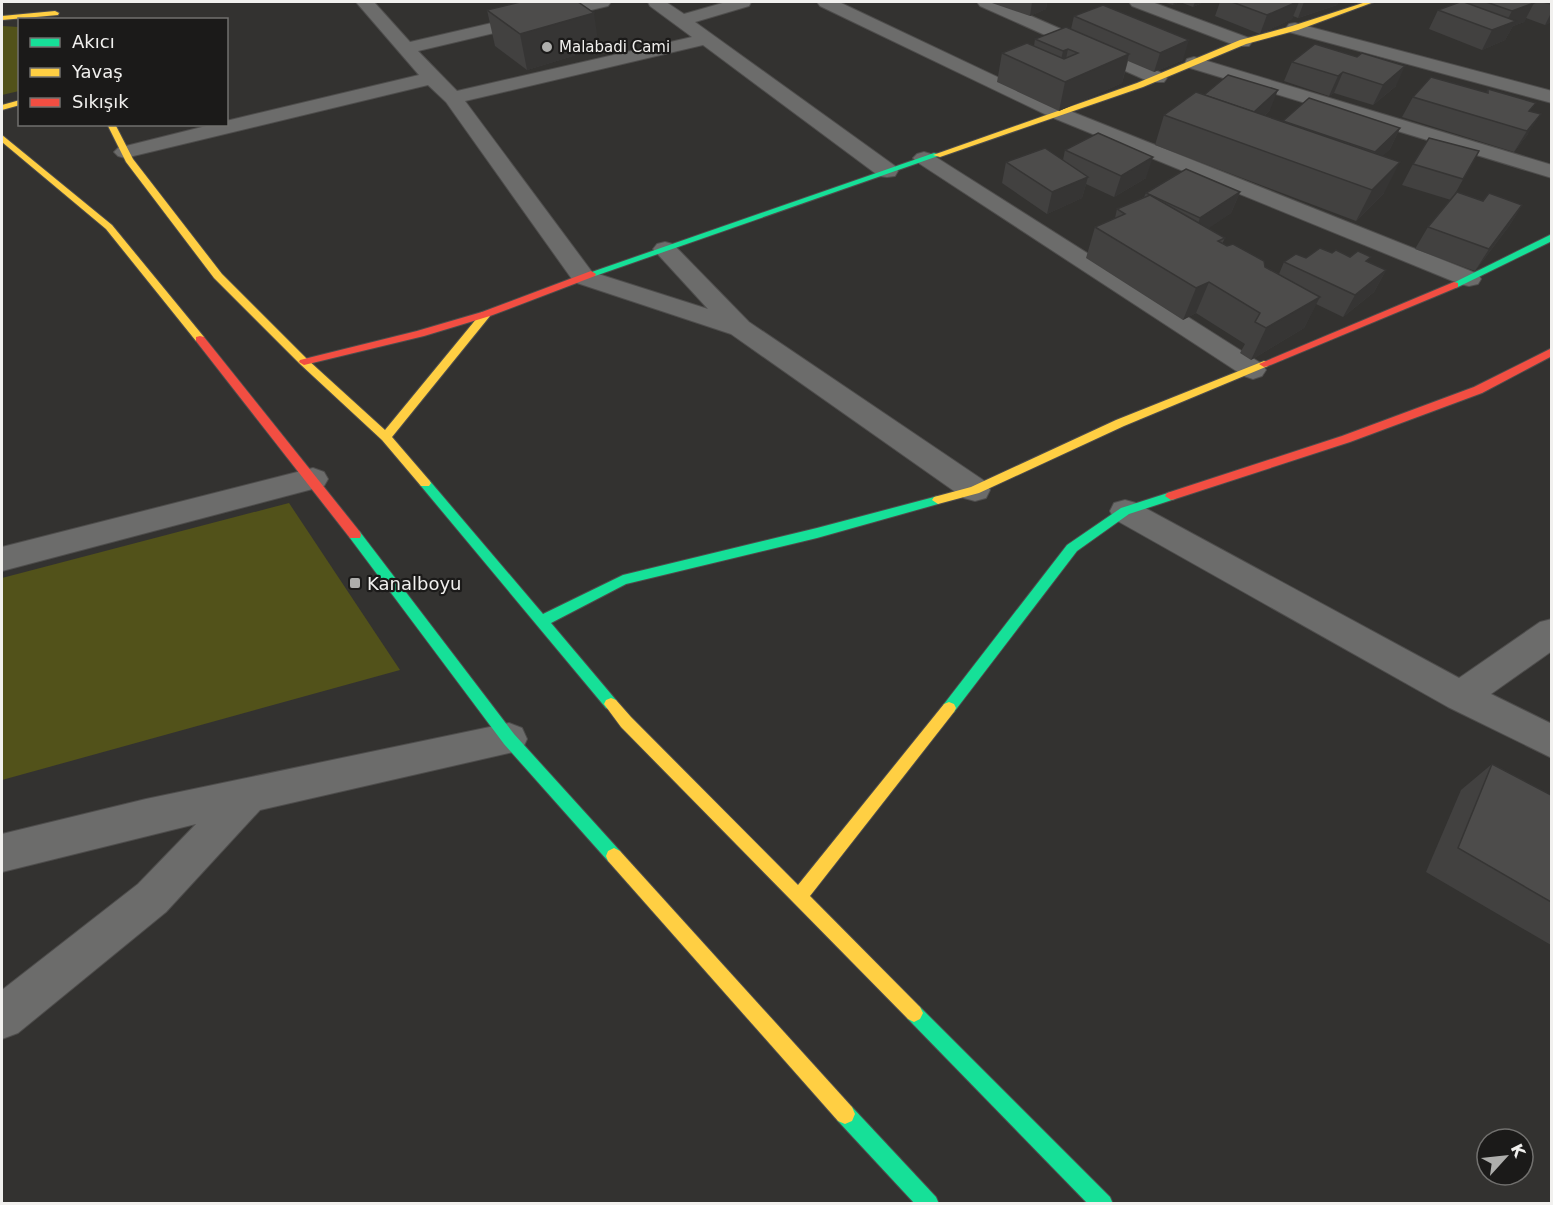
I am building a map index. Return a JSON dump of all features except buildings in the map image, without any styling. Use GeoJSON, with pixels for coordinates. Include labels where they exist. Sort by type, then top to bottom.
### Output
{"type":"FeatureCollection","features":[{"type":"Feature","properties":{"kind":"street"},"geometry":{"type":"LineString","coordinates":[[365,2],[432,78],[453,98],[583,277],[740,328]]}},
{"type":"Feature","properties":{"kind":"street"},"geometry":{"type":"LineString","coordinates":[[407,48],[602,2]]}},
{"type":"Feature","properties":{"kind":"street"},"geometry":{"type":"LineString","coordinates":[[656,2],[887,171]]}},
{"type":"Feature","properties":{"kind":"street"},"geometry":{"type":"LineString","coordinates":[[682,20],[743,2]]}},
{"type":"Feature","properties":{"kind":"street"},"geometry":{"type":"LineString","coordinates":[[826,2],[1058,113],[1469,279]]}},
{"type":"Feature","properties":{"kind":"street"},"geometry":{"type":"LineString","coordinates":[[986,2],[1157,78]]}},
{"type":"Feature","properties":{"kind":"street"},"geometry":{"type":"LineString","coordinates":[[1138,2],[1243,42]]}},
{"type":"Feature","properties":{"kind":"street"},"geometry":{"type":"LineString","coordinates":[[304,362],[486,314],[583,277],[1157,78],[1243,42],[1295,28],[1371,2]]}},
{"type":"Feature","properties":{"kind":"street"},"geometry":{"type":"LineString","coordinates":[[2,18],[55,11]]}},
{"type":"Feature","properties":{"kind":"street"},"geometry":{"type":"LineString","coordinates":[[1295,28],[1551,97]]}},
{"type":"Feature","properties":{"kind":"street"},"geometry":{"type":"LineString","coordinates":[[453,98],[707,39]]}},
{"type":"Feature","properties":{"kind":"street"},"geometry":{"type":"LineString","coordinates":[[1194,63],[1551,172]]}},
{"type":"Feature","properties":{"kind":"street"},"geometry":{"type":"LineString","coordinates":[[124,152],[432,78]]}},
{"type":"Feature","properties":{"kind":"street"},"geometry":{"type":"LineString","coordinates":[[2,108],[18,103]]}},
{"type":"Feature","properties":{"kind":"street"},"geometry":{"type":"LineString","coordinates":[[112,126],[124,152],[218,276],[304,362],[386,437],[626,722],[1103,1203]]}},
{"type":"Feature","properties":{"kind":"street"},"geometry":{"type":"LineString","coordinates":[[2,138],[109,227],[312,479],[509,739],[805,1070],[929,1203]]}},
{"type":"Feature","properties":{"kind":"street"},"geometry":{"type":"LineString","coordinates":[[924,158],[1252,370]]}},
{"type":"Feature","properties":{"kind":"street"},"geometry":{"type":"LineString","coordinates":[[540,622],[624,580],[817,533],[975,490],[1120,423],[1469,279],[1551,237]]}},
{"type":"Feature","properties":{"kind":"street"},"geometry":{"type":"LineString","coordinates":[[665,249],[740,328],[975,490]]}},
{"type":"Feature","properties":{"kind":"street"},"geometry":{"type":"LineString","coordinates":[[386,437],[486,314]]}},
{"type":"Feature","properties":{"kind":"street"},"geometry":{"type":"LineString","coordinates":[[800,897],[1072,549],[1125,511],[1346,439],[1478,390],[1551,351]]}},
{"type":"Feature","properties":{"kind":"street"},"geometry":{"type":"LineString","coordinates":[[2,560],[312,479]]}},
{"type":"Feature","properties":{"kind":"street"},"geometry":{"type":"LineString","coordinates":[[1125,511],[1461,696],[1551,742]]}},
{"type":"Feature","properties":{"kind":"street"},"geometry":{"type":"LineString","coordinates":[[1461,696],[1551,632]]}},
{"type":"Feature","properties":{"kind":"street"},"geometry":{"type":"LineString","coordinates":[[2,853],[146,817],[509,739]]}},
{"type":"Feature","properties":{"kind":"street"},"geometry":{"type":"LineString","coordinates":[[2,1017],[152,898],[249,795]]}},
{"type":"Feature","properties":{"kind":"shaded area"},"geometry":{"type":"Polygon","coordinates":[[[2,26],[18,27],[18,91],[2,95],[2,26]]]}},
{"type":"Feature","properties":{"kind":"shaded area"},"geometry":{"type":"Polygon","coordinates":[[[289,503],[400,670],[2,780],[2,578],[289,503]]]}},
{"type":"Feature","properties":{"kind":"traffic: fast"},"geometry":{"type":"LineString","coordinates":[[591,274],[937,155]]}},
{"type":"Feature","properties":{"kind":"traffic: fast"},"geometry":{"type":"LineString","coordinates":[[1454,285],[1552,237]]}},
{"type":"Feature","properties":{"kind":"traffic: fast"},"geometry":{"type":"LineString","coordinates":[[425,483],[611,704]]}},
{"type":"Feature","properties":{"kind":"traffic: fast"},"geometry":{"type":"LineString","coordinates":[[949,708],[1072,548],[1125,511],[1171,496]]}},
{"type":"Feature","properties":{"kind":"traffic: fast"},"geometry":{"type":"LineString","coordinates":[[540,622],[623,580],[817,533],[938,500]]}},
{"type":"Feature","properties":{"kind":"traffic: fast"},"geometry":{"type":"LineString","coordinates":[[355,535],[509,739],[614,856]]}},
{"type":"Feature","properties":{"kind":"traffic: fast"},"geometry":{"type":"LineString","coordinates":[[914,1013],[1103,1204]]}},
{"type":"Feature","properties":{"kind":"traffic: fast"},"geometry":{"type":"LineString","coordinates":[[845,1114],[929,1204]]}},
{"type":"Feature","properties":{"kind":"traffic: slow"},"geometry":{"type":"LineString","coordinates":[[937,155],[1140,85],[1243,42],[1295,28],[1371,2]]}},
{"type":"Feature","properties":{"kind":"traffic: slow"},"geometry":{"type":"LineString","coordinates":[[2,18],[55,13]]}},
{"type":"Feature","properties":{"kind":"traffic: slow"},"geometry":{"type":"LineString","coordinates":[[2,108],[18,103]]}},
{"type":"Feature","properties":{"kind":"traffic: slow"},"geometry":{"type":"LineString","coordinates":[[112,126],[129,160],[218,276],[304,362],[386,437],[425,483]]}},
{"type":"Feature","properties":{"kind":"traffic: slow"},"geometry":{"type":"LineString","coordinates":[[2,138],[109,227],[200,339]]}},
{"type":"Feature","properties":{"kind":"traffic: slow"},"geometry":{"type":"LineString","coordinates":[[386,437],[486,314]]}},
{"type":"Feature","properties":{"kind":"traffic: slow"},"geometry":{"type":"LineString","coordinates":[[938,500],[975,490],[1120,423],[1264,364]]}},
{"type":"Feature","properties":{"kind":"traffic: slow"},"geometry":{"type":"LineString","coordinates":[[611,704],[626,722],[914,1013]]}},
{"type":"Feature","properties":{"kind":"traffic: slow"},"geometry":{"type":"LineString","coordinates":[[799,897],[949,708]]}},
{"type":"Feature","properties":{"kind":"traffic: slow"},"geometry":{"type":"LineString","coordinates":[[614,856],[845,1114]]}},
{"type":"Feature","properties":{"kind":"traffic: jam"},"geometry":{"type":"LineString","coordinates":[[304,362],[420,334],[486,314],[591,274]]}},
{"type":"Feature","properties":{"kind":"traffic: jam"},"geometry":{"type":"LineString","coordinates":[[1264,364],[1454,285]]}},
{"type":"Feature","properties":{"kind":"traffic: jam"},"geometry":{"type":"LineString","coordinates":[[200,339],[355,535]]}},
{"type":"Feature","properties":{"kind":"traffic: jam"},"geometry":{"type":"LineString","coordinates":[[1171,496],[1346,439],[1478,390],[1552,351]]}},
{"type":"Feature","properties":{"kind":"place","name":"Malabadi Cami"},"geometry":{"type":"Point","coordinates":[547,47]}},
{"type":"Feature","properties":{"kind":"place","name":"Kanalboyu"},"geometry":{"type":"Point","coordinates":[355,583]}}]}
